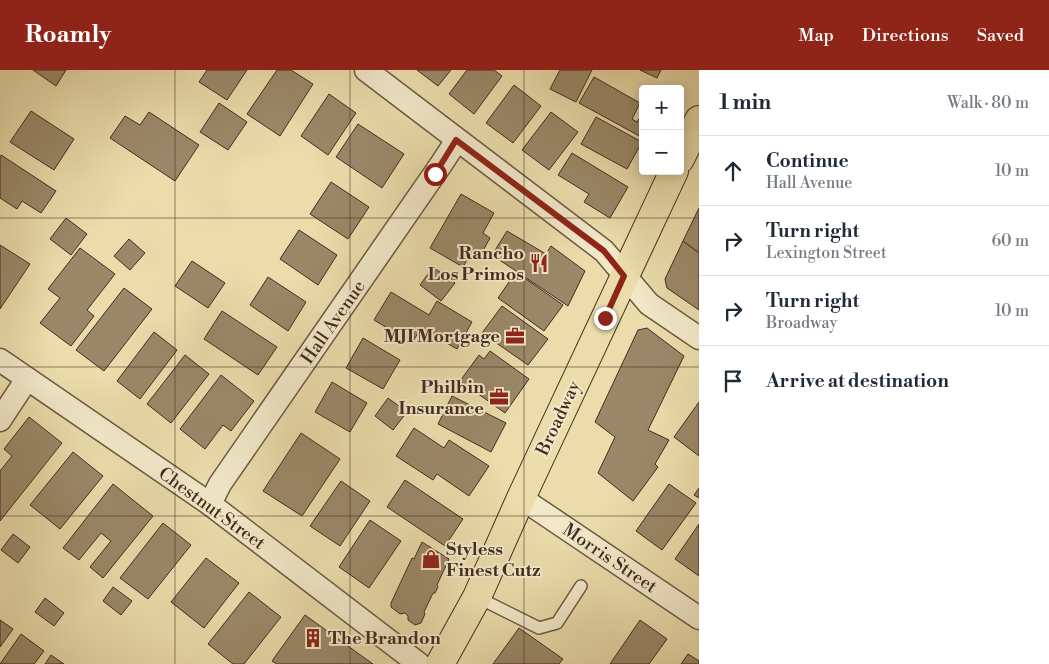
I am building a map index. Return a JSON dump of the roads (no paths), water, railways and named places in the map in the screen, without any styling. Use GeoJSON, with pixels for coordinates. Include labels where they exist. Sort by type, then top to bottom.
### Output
{"type":"FeatureCollection","features":[{"type":"Feature","properties":{"kind":"main road"},"geometry":{"type":"LineString","coordinates":[[684,151],[699,120]]}},
{"type":"Feature","properties":{"kind":"main road","name":"Broadway"},"geometry":{"type":"LineString","coordinates":[[440,664],[477,597],[521,498],[672,175]]}},
{"type":"Feature","properties":{"kind":"street"},"geometry":{"type":"LineString","coordinates":[[366,70],[604,251],[649,304],[699,338]]}},
{"type":"Feature","properties":{"kind":"street","name":"Hall Avenue"},"geometry":{"type":"LineString","coordinates":[[210,504],[220,484],[456,140]]}},
{"type":"Feature","properties":{"kind":"street","name":"Chestnut Street"},"geometry":{"type":"LineString","coordinates":[[0,360],[210,504],[419,664]]}},
{"type":"Feature","properties":{"kind":"street"},"geometry":{"type":"LineString","coordinates":[[0,420],[27,380]]}},
{"type":"Feature","properties":{"kind":"street","name":"Morris Street"},"geometry":{"type":"LineString","coordinates":[[521,498],[699,618]]}},
{"type":"Feature","properties":{"kind":"lane"},"geometry":{"type":"LineString","coordinates":[[477,597],[539,628],[557,624],[581,586]]}},
{"type":"Feature","properties":{"kind":"place","name":"Rancho Los Primos"},"geometry":{"type":"Point","coordinates":[539,263]}},
{"type":"Feature","properties":{"kind":"place","name":"MJI Mortgage"},"geometry":{"type":"Point","coordinates":[515,336]}},
{"type":"Feature","properties":{"kind":"place","name":"Philbin Insurance"},"geometry":{"type":"Point","coordinates":[499,397]}},
{"type":"Feature","properties":{"kind":"place","name":"Styless Finest Cutz"},"geometry":{"type":"Point","coordinates":[431,559]}},
{"type":"Feature","properties":{"kind":"place","name":"The Brandon"},"geometry":{"type":"Point","coordinates":[313,638]}}]}
